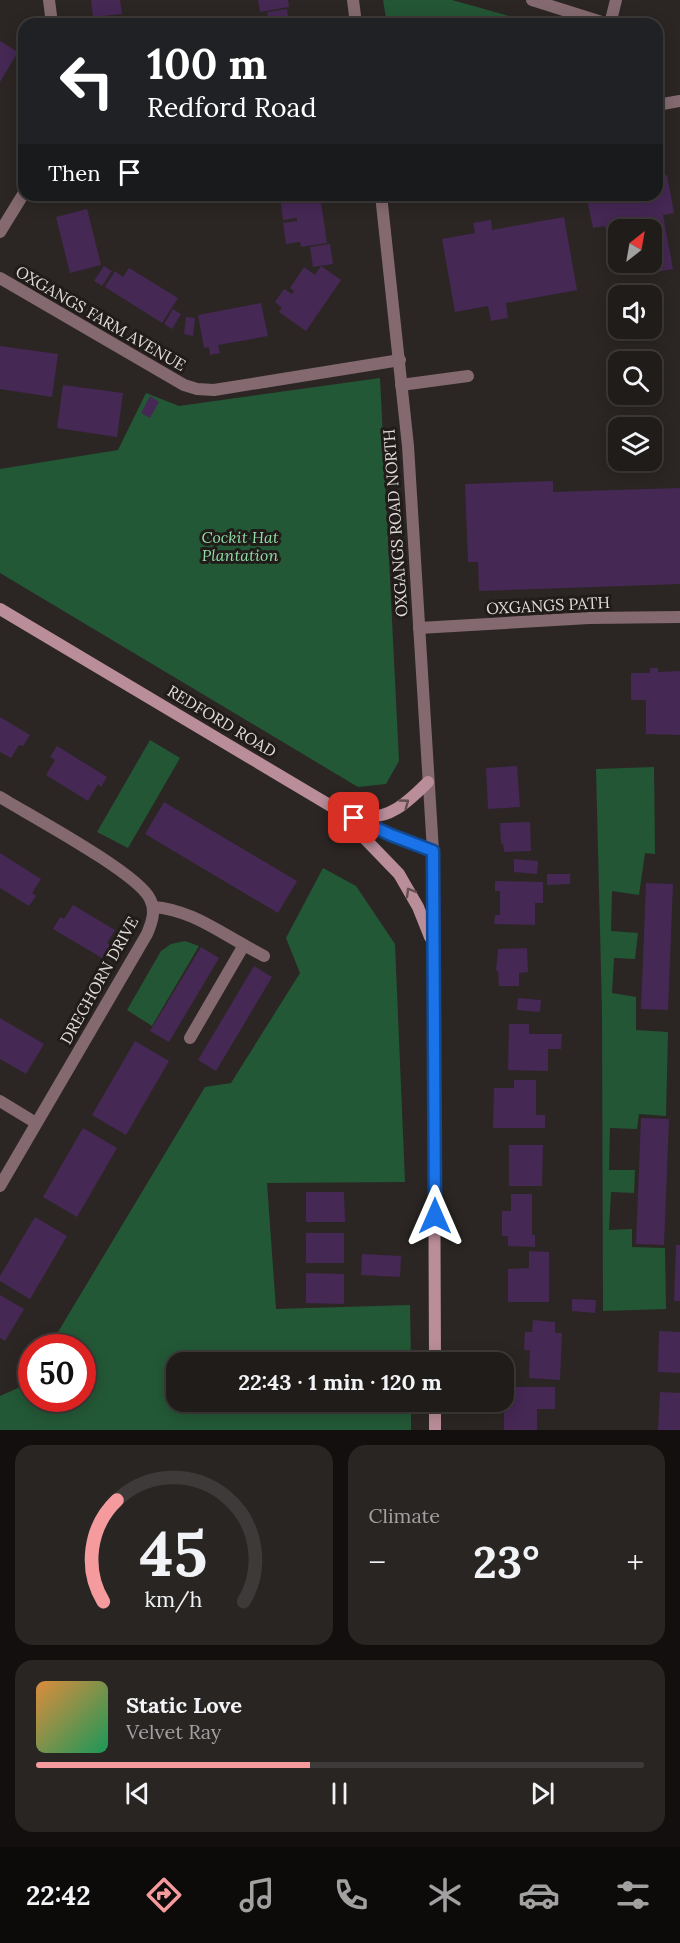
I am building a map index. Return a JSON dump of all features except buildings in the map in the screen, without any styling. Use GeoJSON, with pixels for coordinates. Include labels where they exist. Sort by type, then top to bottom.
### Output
{"type":"FeatureCollection","features":[{"type":"Feature","properties":{"kind":"main road","name":"REDFORD ROAD"},"geometry":{"type":"LineString","coordinates":[[0,609],[336,809],[391,835],[433,851]]}},
{"type":"Feature","properties":{"kind":"main road"},"geometry":{"type":"LineString","coordinates":[[336,809],[367,817],[388,813],[406,803],[428,782]]}},
{"type":"Feature","properties":{"kind":"main road"},"geometry":{"type":"LineString","coordinates":[[336,809],[399,874],[418,907],[434,946]]}},
{"type":"Feature","properties":{"kind":"main road"},"geometry":{"type":"LineString","coordinates":[[433,851],[435,1352]]}},
{"type":"Feature","properties":{"kind":"main road"},"geometry":{"type":"LineString","coordinates":[[435,1412],[435,1430]]}},
{"type":"Feature","properties":{"kind":"street"},"geometry":{"type":"LineString","coordinates":[[49,0],[51,18]]}},
{"type":"Feature","properties":{"kind":"street"},"geometry":{"type":"LineString","coordinates":[[352,0],[355,18]]}},
{"type":"Feature","properties":{"kind":"street"},"geometry":{"type":"LineString","coordinates":[[532,0],[590,18]]}},
{"type":"Feature","properties":{"kind":"street"},"geometry":{"type":"LineString","coordinates":[[611,18],[616,0]]}},
{"type":"Feature","properties":{"kind":"street"},"geometry":{"type":"LineString","coordinates":[[663,104],[680,101]]}},
{"type":"Feature","properties":{"kind":"street"},"geometry":{"type":"LineString","coordinates":[[0,232],[19,201]]}},
{"type":"Feature","properties":{"kind":"street","name":"OXGANGS ROAD NORTH"},"geometry":{"type":"LineString","coordinates":[[382,201],[408,446],[433,851]]}},
{"type":"Feature","properties":{"kind":"street","name":"OXGANGS FARM AVENUE"},"geometry":{"type":"LineString","coordinates":[[0,278],[184,385],[197,389],[214,390],[400,360]]}},
{"type":"Feature","properties":{"kind":"street"},"geometry":{"type":"LineString","coordinates":[[402,385],[468,376]]}},
{"type":"Feature","properties":{"kind":"street","name":"OXGANGS PATH"},"geometry":{"type":"LineString","coordinates":[[419,628],[589,618],[680,617]]}},
{"type":"Feature","properties":{"kind":"street"},"geometry":{"type":"LineString","coordinates":[[0,798],[131,879],[149,896],[153,907]]}},
{"type":"Feature","properties":{"kind":"street","name":"DREGHORN DRIVE"},"geometry":{"type":"LineString","coordinates":[[0,1186],[147,934],[153,920],[153,907],[168,908],[189,915],[264,956]]}},
{"type":"Feature","properties":{"kind":"street"},"geometry":{"type":"LineString","coordinates":[[190,1038],[244,945]]}},
{"type":"Feature","properties":{"kind":"street"},"geometry":{"type":"LineString","coordinates":[[0,1101],[36,1123]]}},
{"type":"Feature","properties":{"kind":"green space"},"geometry":{"type":"Polygon","coordinates":[[[383,0],[452,0],[516,18],[386,18],[383,0]]]}},
{"type":"Feature","properties":{"kind":"green space","name":"Cockit Hat Plantation"},"geometry":{"type":"Polygon","coordinates":[[[380,378],[399,761],[386,784],[358,787],[0,573],[0,469],[118,450],[146,393],[179,406],[380,378]]]}},
{"type":"Feature","properties":{"kind":"green space"},"geometry":{"type":"Polygon","coordinates":[[[150,740],[180,758],[128,848],[97,832],[150,740]]]}},
{"type":"Feature","properties":{"kind":"green space"},"geometry":{"type":"Polygon","coordinates":[[[654,767],[655,854],[645,853],[639,895],[612,891],[611,931],[638,933],[635,959],[614,958],[612,993],[636,997],[636,1030],[668,1032],[666,1116],[639,1114],[637,1129],[610,1128],[609,1170],[635,1170],[634,1193],[611,1192],[609,1230],[632,1229],[632,1247],[665,1248],[666,1309],[603,1311],[602,1010],[596,769],[654,767]]]}},
{"type":"Feature","properties":{"kind":"green space"},"geometry":{"type":"Polygon","coordinates":[[[323,868],[356,886],[395,944],[405,1182],[267,1183],[276,1309],[410,1305],[411,1352],[166,1352],[166,1412],[411,1412],[411,1430],[0,1430],[0,1396],[18,1388],[18,1412],[96,1412],[96,1334],[57,1334],[205,1087],[231,1083],[300,973],[286,938],[323,868]]]}},
{"type":"Feature","properties":{"kind":"green space"},"geometry":{"type":"Polygon","coordinates":[[[185,941],[199,946],[152,1026],[127,1010],[161,951],[171,944],[185,941]]]}},
{"type":"Feature","properties":{"kind":"route"},"geometry":{"type":"LineString","coordinates":[[354,818],[433,851],[435,1216]]}}]}
